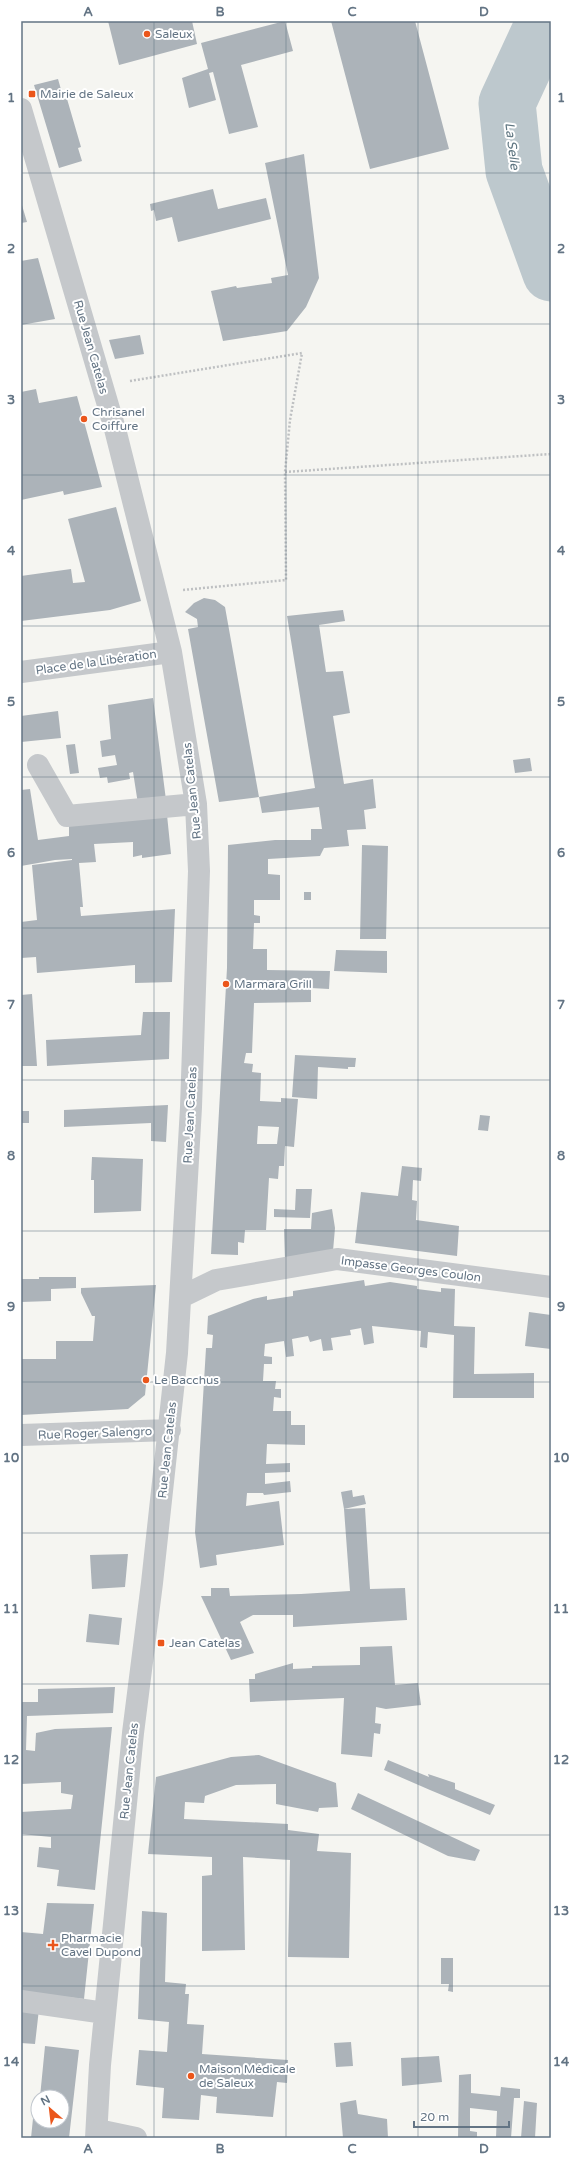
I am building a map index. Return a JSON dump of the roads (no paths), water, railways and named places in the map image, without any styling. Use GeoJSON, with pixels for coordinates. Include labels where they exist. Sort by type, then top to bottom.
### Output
{"type":"FeatureCollection","features":[{"type":"Feature","properties":{"kind":"street","name":"Rue Jean Catelas"},"geometry":{"type":"LineString","coordinates":[[21,109],[28,158],[102,385],[158,596],[171,652],[196,804],[200,871],[181,1297],[170,1430],[133,1733],[100,2065],[97,2134]]}},
{"type":"Feature","properties":{"kind":"street","name":"Place de la Libération"},"geometry":{"type":"LineString","coordinates":[[21,672],[171,652]]}},
{"type":"Feature","properties":{"kind":"street"},"geometry":{"type":"LineString","coordinates":[[38,765],[67,816],[196,804]]}},
{"type":"Feature","properties":{"kind":"street","name":"Impasse Georges Coulon"},"geometry":{"type":"LineString","coordinates":[[181,1297],[216,1280],[337,1259],[551,1288]]}},
{"type":"Feature","properties":{"kind":"street","name":"Rue Roger Salengro"},"geometry":{"type":"LineString","coordinates":[[21,1435],[170,1430]]}},
{"type":"Feature","properties":{"kind":"street"},"geometry":{"type":"LineString","coordinates":[[21,2001],[105,2013]]}},
{"type":"Feature","properties":{"kind":"street"},"geometry":{"type":"LineString","coordinates":[[97,2134],[136,2138]]}},
{"type":"Feature","properties":{"kind":"waterway","name":"La Selle"},"geometry":{"type":"LineString","coordinates":[[545,21],[507,103],[514,171],[551,273]]}},
{"type":"Feature","properties":{"kind":"place","name":"Saleux"},"geometry":{"type":"Point","coordinates":[147,34]}},
{"type":"Feature","properties":{"kind":"place","name":"Mairie de Saleux"},"geometry":{"type":"Point","coordinates":[32,94]}},
{"type":"Feature","properties":{"kind":"place","name":"Chrisanel Coiffure"},"geometry":{"type":"Point","coordinates":[84,419]}},
{"type":"Feature","properties":{"kind":"place","name":"Marmara Grill"},"geometry":{"type":"Point","coordinates":[226,984]}},
{"type":"Feature","properties":{"kind":"place","name":"Le Bacchus"},"geometry":{"type":"Point","coordinates":[146,1380]}},
{"type":"Feature","properties":{"kind":"place","name":"Jean Catelas"},"geometry":{"type":"Point","coordinates":[161,1643]}},
{"type":"Feature","properties":{"kind":"place","name":"Pharmacie Cavel Dupond"},"geometry":{"type":"Point","coordinates":[53,1945]}},
{"type":"Feature","properties":{"kind":"place","name":"Maison Médicale de Saleux"},"geometry":{"type":"Point","coordinates":[191,2076]}}]}
